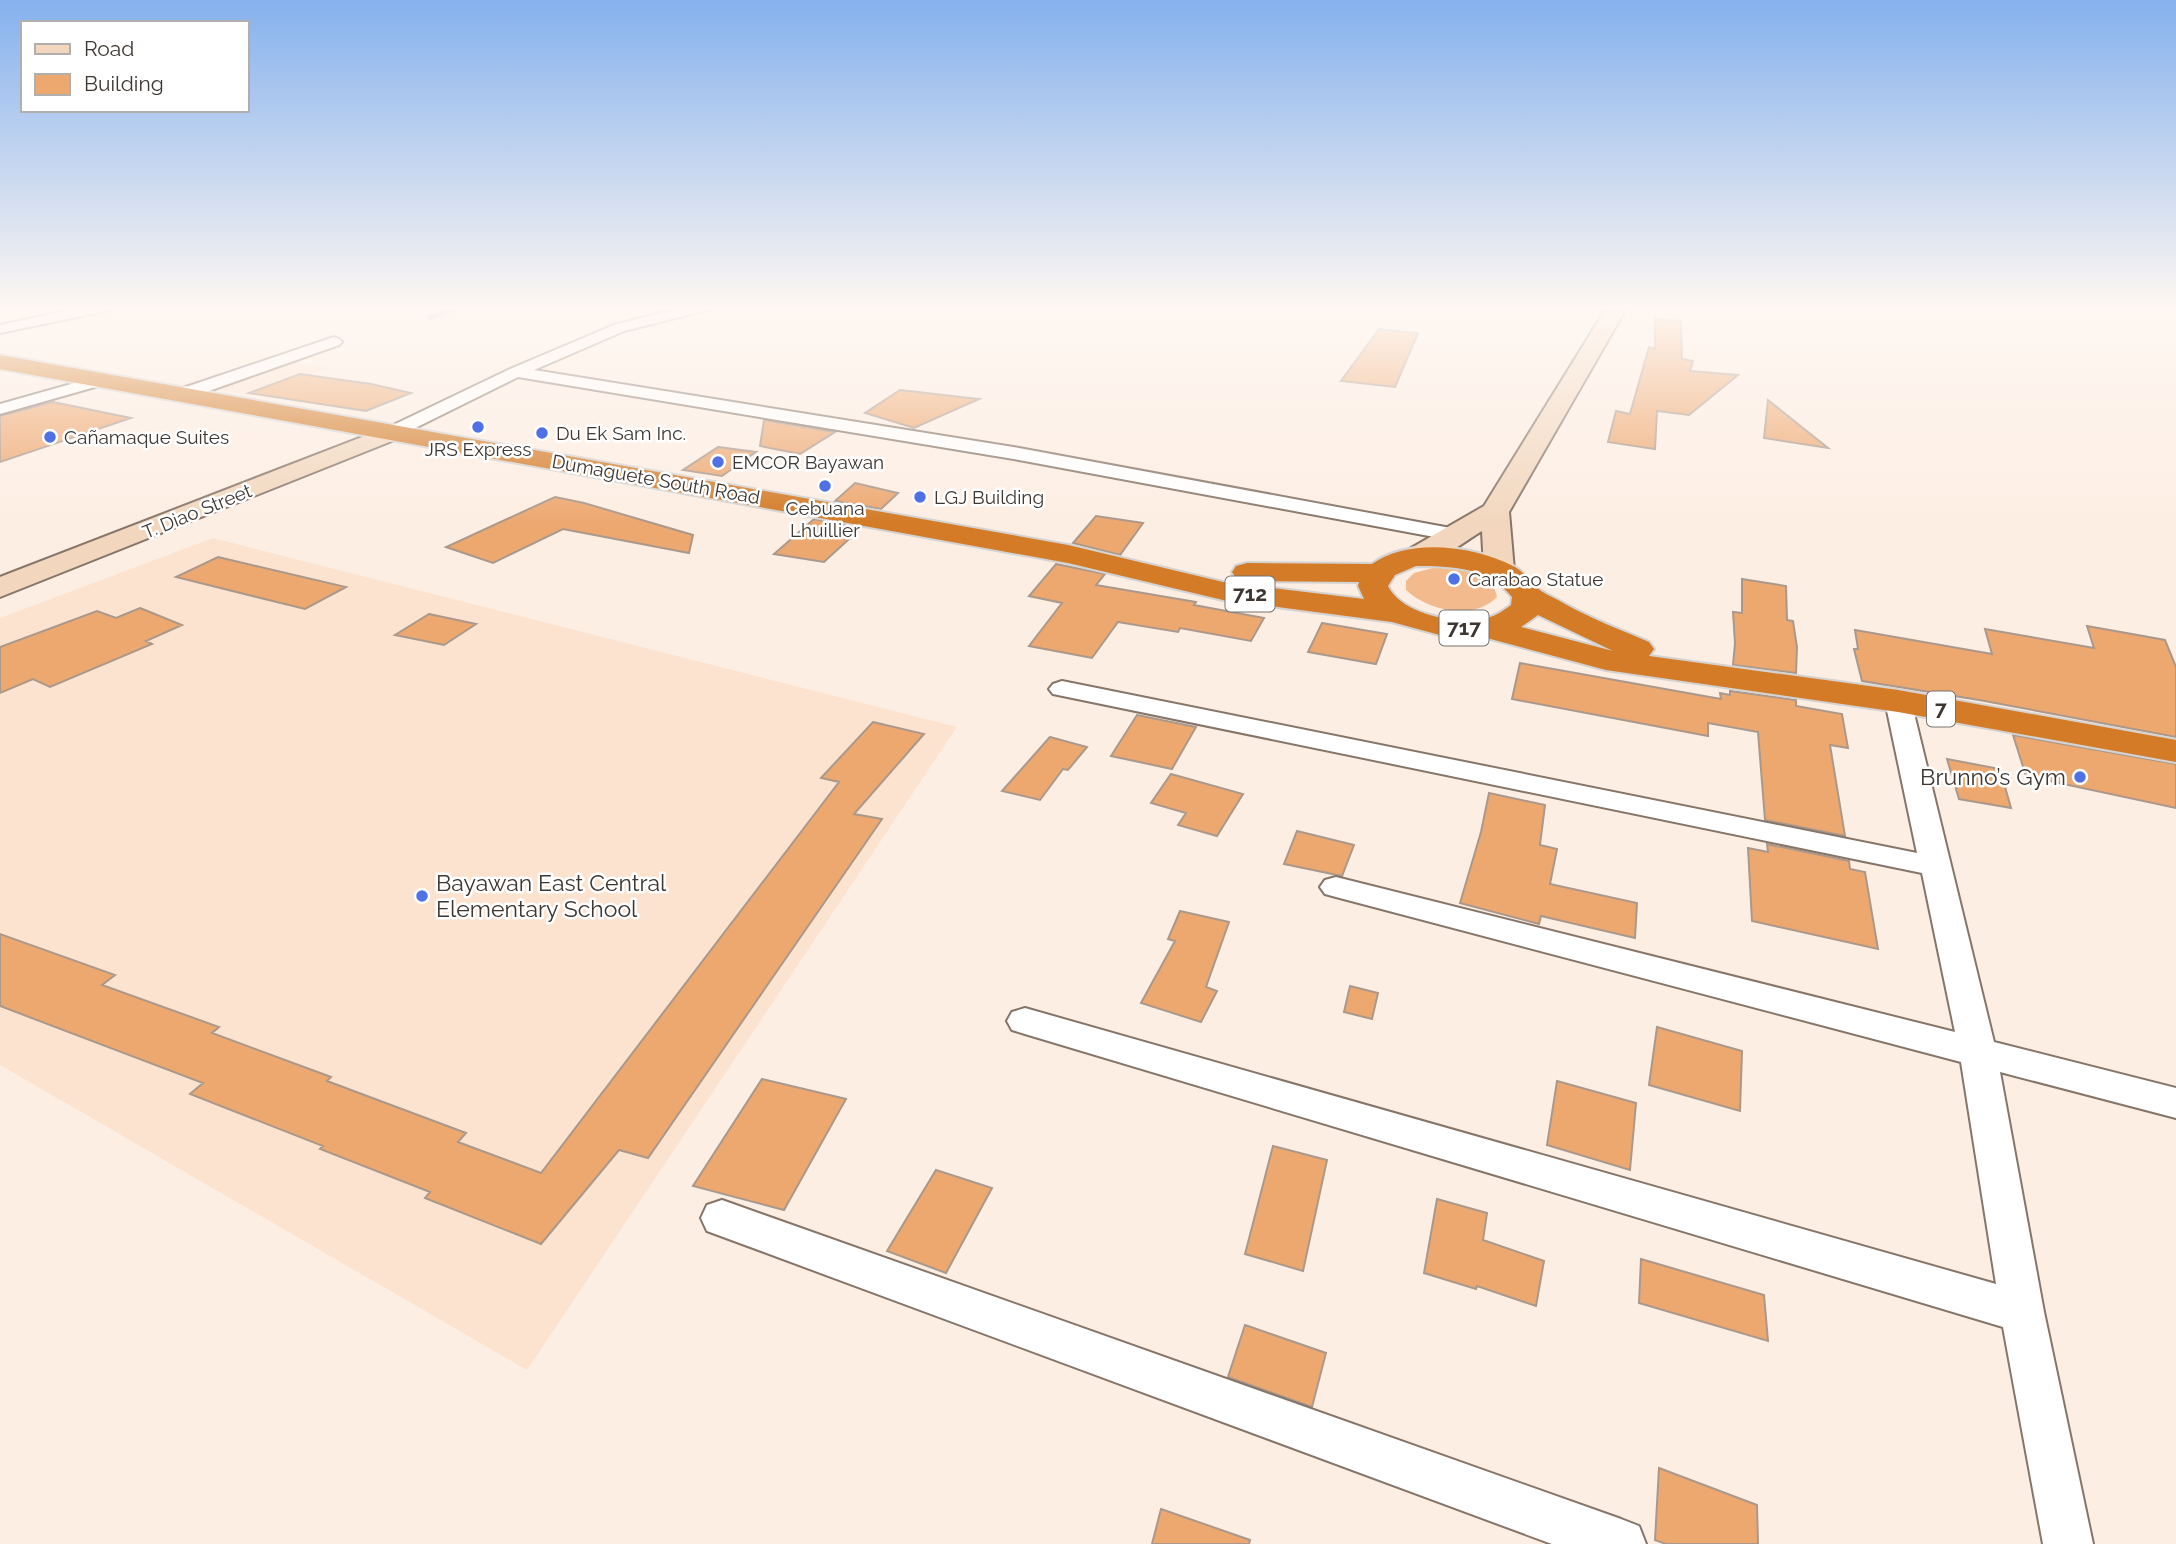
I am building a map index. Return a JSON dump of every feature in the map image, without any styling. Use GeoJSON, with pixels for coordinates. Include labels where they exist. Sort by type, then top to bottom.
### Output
{"type":"FeatureCollection","features":[{"type":"Feature","properties":{"kind":"highway","name":"Dumaguete South Road"},"geometry":{"type":"LineString","coordinates":[[98,379],[1105,561],[1223,591],[1398,613]]}},
{"type":"Feature","properties":{"kind":"highway"},"geometry":{"type":"LineString","coordinates":[[1377,573],[1393,563],[1416,557],[1473,561],[1499,570],[1518,582],[1528,596]]}},
{"type":"Feature","properties":{"kind":"highway","name":"Dumaguete South Road"},"geometry":{"type":"LineString","coordinates":[[1105,561],[1229,571],[1377,573]]}},
{"type":"Feature","properties":{"kind":"highway","name":"717"},"geometry":{"type":"LineString","coordinates":[[1377,573],[1373,586],[1380,600],[1398,613],[1425,623],[1488,628],[1511,620],[1526,609],[1528,596]]}},
{"type":"Feature","properties":{"kind":"highway","name":"7"},"geometry":{"type":"LineString","coordinates":[[1528,596],[1595,631],[1704,674]]}},
{"type":"Feature","properties":{"kind":"highway","name":"7"},"geometry":{"type":"LineString","coordinates":[[1488,628],[1606,660],[1898,701],[2176,751]]}},
{"type":"Feature","properties":{"kind":"main road"},"geometry":{"type":"LineString","coordinates":[[1416,557],[1495,512],[1574,379]]}},
{"type":"Feature","properties":{"kind":"main road","name":"T. Diao Street"},"geometry":{"type":"LineString","coordinates":[[0,588],[393,432]]}},
{"type":"Feature","properties":{"kind":"main road"},"geometry":{"type":"LineString","coordinates":[[1495,512],[1499,570]]}},
{"type":"Feature","properties":{"kind":"street"},"geometry":{"type":"LineString","coordinates":[[183,394],[226,379]]}},
{"type":"Feature","properties":{"kind":"street"},"geometry":{"type":"LineString","coordinates":[[393,432],[502,379]]}},
{"type":"Feature","properties":{"kind":"street"},"geometry":{"type":"LineString","coordinates":[[559,379],[1019,454],[1456,535]]}},
{"type":"Feature","properties":{"kind":"street"},"geometry":{"type":"LineString","coordinates":[[0,409],[103,380]]}},
{"type":"Feature","properties":{"kind":"street"},"geometry":{"type":"LineString","coordinates":[[1062,689],[1934,866]]}},
{"type":"Feature","properties":{"kind":"street"},"geometry":{"type":"LineString","coordinates":[[1898,701],[1978,1053],[2022,1312],[2068,1544]]}},
{"type":"Feature","properties":{"kind":"street"},"geometry":{"type":"LineString","coordinates":[[1336,887],[2176,1102]]}},
{"type":"Feature","properties":{"kind":"street"},"geometry":{"type":"LineString","coordinates":[[1025,1021],[2022,1312]]}},
{"type":"Feature","properties":{"kind":"street"},"geometry":{"type":"LineString","coordinates":[[722,1217],[1621,1544]]}},
{"type":"Feature","properties":{"kind":"shaded area"},"geometry":{"type":"Polygon","coordinates":[[[236,379],[299,379],[254,396],[211,388],[236,379]]]}},
{"type":"Feature","properties":{"kind":"shaded area","name":"Bayawan East Central Elementary School"},"geometry":{"type":"Polygon","coordinates":[[[213,538],[957,727],[527,1370],[0,1065],[0,618],[213,538]]]}},
{"type":"Feature","properties":{"kind":"shaded area"},"geometry":{"type":"Polygon","coordinates":[[[1437,567],[1482,577],[1494,588],[1497,597],[1476,609],[1451,610],[1426,603],[1406,590],[1406,581],[1414,573],[1437,567]]]}},
{"type":"Feature","properties":{"kind":"building"},"geometry":{"type":"Polygon","coordinates":[[[286,379],[336,379],[411,393],[366,411],[249,393],[286,379]]]}},
{"type":"Feature","properties":{"kind":"building"},"geometry":{"type":"Polygon","coordinates":[[[1342,379],[1398,379],[1395,387],[1341,381],[1342,379]]]}},
{"type":"Feature","properties":{"kind":"building"},"geometry":{"type":"Polygon","coordinates":[[[1640,379],[1733,379],[1689,415],[1657,411],[1655,449],[1608,442],[1616,411],[1630,414],[1640,379]]]}},
{"type":"Feature","properties":{"kind":"building"},"geometry":{"type":"Polygon","coordinates":[[[900,390],[979,399],[914,428],[865,413],[900,390]]]}},
{"type":"Feature","properties":{"kind":"building"},"geometry":{"type":"Polygon","coordinates":[[[1768,400],[1828,448],[1764,438],[1768,400]]]}},
{"type":"Feature","properties":{"kind":"building"},"geometry":{"type":"Polygon","coordinates":[[[53,402],[131,418],[0,462],[0,416],[53,402]]]}},
{"type":"Feature","properties":{"kind":"building"},"geometry":{"type":"Polygon","coordinates":[[[764,420],[835,432],[800,454],[760,446],[764,420]]]}},
{"type":"Feature","properties":{"kind":"building"},"geometry":{"type":"Polygon","coordinates":[[[718,447],[756,452],[722,476],[683,470],[718,447]]]}},
{"type":"Feature","properties":{"kind":"building"},"geometry":{"type":"Polygon","coordinates":[[[855,483],[898,493],[881,509],[835,501],[855,483]]]}},
{"type":"Feature","properties":{"kind":"building"},"geometry":{"type":"Polygon","coordinates":[[[555,497],[693,535],[689,553],[563,529],[493,563],[446,547],[555,497]]]}},
{"type":"Feature","properties":{"kind":"building"},"geometry":{"type":"Polygon","coordinates":[[[1096,516],[1143,523],[1120,555],[1073,543],[1096,516]]]}},
{"type":"Feature","properties":{"kind":"building"},"geometry":{"type":"Polygon","coordinates":[[[814,519],[861,528],[824,562],[774,554],[814,519]]]}},
{"type":"Feature","properties":{"kind":"building"},"geometry":{"type":"Polygon","coordinates":[[[218,557],[346,587],[305,609],[176,577],[218,557]]]}},
{"type":"Feature","properties":{"kind":"building"},"geometry":{"type":"Polygon","coordinates":[[[1056,564],[1105,574],[1096,585],[1196,602],[1194,605],[1264,618],[1251,641],[1180,628],[1178,632],[1118,622],[1092,658],[1029,646],[1062,603],[1029,596],[1056,564]]]}},
{"type":"Feature","properties":{"kind":"building"},"geometry":{"type":"Polygon","coordinates":[[[1742,579],[1786,586],[1787,620],[1793,621],[1797,647],[1796,673],[1733,665],[1733,612],[1742,613],[1742,579]]]}},
{"type":"Feature","properties":{"kind":"building"},"geometry":{"type":"Polygon","coordinates":[[[140,608],[182,625],[146,641],[152,644],[50,687],[33,679],[0,693],[0,647],[97,611],[116,618],[140,608]]]}},
{"type":"Feature","properties":{"kind":"building"},"geometry":{"type":"Polygon","coordinates":[[[429,614],[476,624],[444,645],[395,635],[429,614]]]}},
{"type":"Feature","properties":{"kind":"building"},"geometry":{"type":"Polygon","coordinates":[[[1322,623],[1387,634],[1376,664],[1308,652],[1322,623]]]}},
{"type":"Feature","properties":{"kind":"building"},"geometry":{"type":"Polygon","coordinates":[[[2087,626],[2165,640],[2176,667],[2176,737],[1862,681],[1854,649],[1858,649],[1855,630],[1992,654],[1985,629],[2094,648],[2087,626]]]}},
{"type":"Feature","properties":{"kind":"building"},"geometry":{"type":"Polygon","coordinates":[[[1520,663],[1721,699],[1720,693],[1730,695],[1730,691],[1796,700],[1796,706],[1842,714],[1848,748],[1830,745],[1845,836],[1765,820],[1758,732],[1708,723],[1708,736],[1512,699],[1520,663]]]}},
{"type":"Feature","properties":{"kind":"building"},"geometry":{"type":"Polygon","coordinates":[[[1137,715],[1196,727],[1172,769],[1111,756],[1137,715]]]}},
{"type":"Feature","properties":{"kind":"building"},"geometry":{"type":"Polygon","coordinates":[[[873,722],[924,734],[854,814],[882,819],[648,1158],[619,1150],[541,1244],[425,1198],[430,1192],[320,1149],[323,1146],[190,1094],[203,1083],[0,1006],[0,934],[115,975],[102,985],[219,1027],[212,1033],[331,1077],[327,1081],[466,1133],[458,1142],[541,1173],[839,782],[821,778],[873,722]]]}},
{"type":"Feature","properties":{"kind":"building"},"geometry":{"type":"Polygon","coordinates":[[[2013,735],[2176,764],[2176,808],[2026,776],[2013,735]]]}},
{"type":"Feature","properties":{"kind":"building"},"geometry":{"type":"Polygon","coordinates":[[[1050,737],[1087,747],[1068,770],[1063,769],[1040,800],[1002,791],[1050,737]]]}},
{"type":"Feature","properties":{"kind":"building"},"geometry":{"type":"Polygon","coordinates":[[[1947,759],[2000,769],[2011,808],[1959,799],[1947,759]]]}},
{"type":"Feature","properties":{"kind":"building"},"geometry":{"type":"Polygon","coordinates":[[[1171,774],[1243,794],[1217,836],[1178,825],[1186,813],[1151,803],[1171,774]]]}},
{"type":"Feature","properties":{"kind":"building"},"geometry":{"type":"Polygon","coordinates":[[[1489,793],[1545,805],[1540,845],[1557,849],[1550,884],[1637,903],[1635,938],[1541,916],[1539,924],[1460,903],[1481,832],[1489,793]]]}},
{"type":"Feature","properties":{"kind":"building"},"geometry":{"type":"Polygon","coordinates":[[[1297,831],[1354,845],[1342,876],[1284,864],[1297,831]]]}},
{"type":"Feature","properties":{"kind":"building"},"geometry":{"type":"Polygon","coordinates":[[[1767,844],[1849,861],[1850,869],[1865,872],[1878,949],[1752,921],[1748,848],[1768,852],[1767,844]]]}},
{"type":"Feature","properties":{"kind":"building"},"geometry":{"type":"Polygon","coordinates":[[[1180,911],[1229,922],[1206,987],[1217,991],[1201,1022],[1141,1003],[1175,941],[1168,939],[1180,911]]]}},
{"type":"Feature","properties":{"kind":"building"},"geometry":{"type":"Polygon","coordinates":[[[1350,986],[1378,993],[1372,1019],[1344,1012],[1350,986]]]}},
{"type":"Feature","properties":{"kind":"building"},"geometry":{"type":"Polygon","coordinates":[[[1657,1027],[1742,1051],[1740,1111],[1649,1085],[1657,1027]]]}},
{"type":"Feature","properties":{"kind":"building"},"geometry":{"type":"Polygon","coordinates":[[[762,1079],[846,1099],[784,1210],[693,1186],[762,1079]]]}},
{"type":"Feature","properties":{"kind":"building"},"geometry":{"type":"Polygon","coordinates":[[[1557,1081],[1636,1103],[1630,1170],[1547,1145],[1557,1081]]]}},
{"type":"Feature","properties":{"kind":"building"},"geometry":{"type":"Polygon","coordinates":[[[1273,1146],[1327,1160],[1303,1271],[1245,1254],[1273,1146]]]}},
{"type":"Feature","properties":{"kind":"building"},"geometry":{"type":"Polygon","coordinates":[[[936,1170],[992,1188],[946,1273],[887,1251],[936,1170]]]}},
{"type":"Feature","properties":{"kind":"building"},"geometry":{"type":"Polygon","coordinates":[[[1437,1199],[1487,1213],[1483,1240],[1544,1261],[1536,1306],[1477,1286],[1476,1289],[1424,1273],[1437,1199]]]}},
{"type":"Feature","properties":{"kind":"building"},"geometry":{"type":"Polygon","coordinates":[[[1641,1259],[1764,1295],[1768,1341],[1639,1303],[1641,1259]]]}},
{"type":"Feature","properties":{"kind":"building"},"geometry":{"type":"Polygon","coordinates":[[[1245,1325],[1326,1353],[1312,1407],[1228,1377],[1245,1325]]]}},
{"type":"Feature","properties":{"kind":"building"},"geometry":{"type":"Polygon","coordinates":[[[1659,1468],[1757,1505],[1758,1544],[1666,1544],[1655,1540],[1659,1468]]]}},
{"type":"Feature","properties":{"kind":"building"},"geometry":{"type":"Polygon","coordinates":[[[1161,1509],[1250,1540],[1249,1544],[1152,1544],[1161,1509]]]}},
{"type":"Feature","properties":{"kind":"place","name":"JRS Express"},"geometry":{"type":"Point","coordinates":[478,427]}},
{"type":"Feature","properties":{"kind":"place","name":"Du Ek Sam Inc."},"geometry":{"type":"Point","coordinates":[542,433]}},
{"type":"Feature","properties":{"kind":"place","name":"Cañamaque Suites"},"geometry":{"type":"Point","coordinates":[50,437]}},
{"type":"Feature","properties":{"kind":"place","name":"EMCOR Bayawan"},"geometry":{"type":"Point","coordinates":[718,462]}},
{"type":"Feature","properties":{"kind":"place","name":"Cebuana Lhuillier"},"geometry":{"type":"Point","coordinates":[825,486]}},
{"type":"Feature","properties":{"kind":"place","name":"LGJ Building"},"geometry":{"type":"Point","coordinates":[920,497]}},
{"type":"Feature","properties":{"kind":"place","name":"Carabao Statue"},"geometry":{"type":"Point","coordinates":[1454,579]}},
{"type":"Feature","properties":{"kind":"place","name":"Brunno’s Gym"},"geometry":{"type":"Point","coordinates":[2080,777]}},
{"type":"Feature","properties":{"kind":"place","name":"Bayawan East Central Elementary School"},"geometry":{"type":"Point","coordinates":[422,896]}}]}
